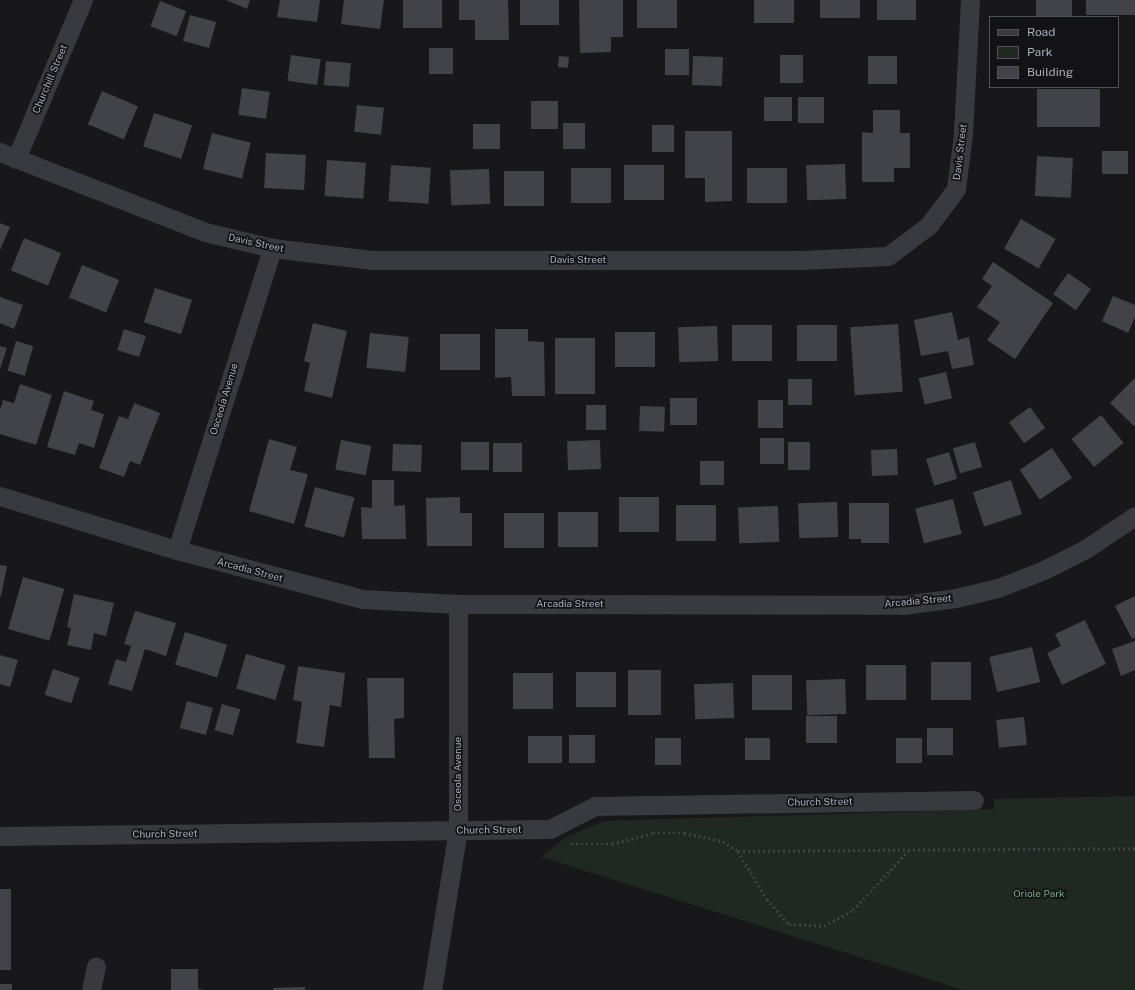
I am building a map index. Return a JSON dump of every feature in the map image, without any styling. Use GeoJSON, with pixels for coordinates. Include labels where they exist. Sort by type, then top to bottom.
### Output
{"type":"FeatureCollection","features":[{"type":"Feature","properties":{"kind":"street","name":"Churchill Street"},"geometry":{"type":"LineString","coordinates":[[8,155],[83,0]]}},
{"type":"Feature","properties":{"kind":"street","name":"Davis Street"},"geometry":{"type":"LineString","coordinates":[[8,155],[206,232],[272,248],[372,260],[802,260],[888,256],[929,225],[956,189],[963,134],[970,0]]}},
{"type":"Feature","properties":{"kind":"street","name":"Osceola Avenue"},"geometry":{"type":"LineString","coordinates":[[177,550],[272,248]]}},
{"type":"Feature","properties":{"kind":"street","name":"Arcadia Street"},"geometry":{"type":"LineString","coordinates":[[0,496],[177,550],[362,599],[458,604],[903,605],[998,588],[1044,570],[1084,550],[1135,516]]}},
{"type":"Feature","properties":{"kind":"street","name":"Osceola Avenue"},"geometry":{"type":"LineString","coordinates":[[432,990],[458,830],[458,604]]}},
{"type":"Feature","properties":{"kind":"street","name":"Church Street"},"geometry":{"type":"LineString","coordinates":[[0,836],[550,829],[595,806],[974,800]]}},
{"type":"Feature","properties":{"kind":"street"},"geometry":{"type":"LineString","coordinates":[[91,990],[96,966]]}},
{"type":"Feature","properties":{"kind":"path"},"geometry":{"type":"LineString","coordinates":[[571,844],[612,844],[653,834],[684,833],[723,841],[738,851],[766,899],[789,924],[824,926],[853,910],[909,850]]}},
{"type":"Feature","properties":{"kind":"path"},"geometry":{"type":"LineString","coordinates":[[738,851],[1135,848]]}},
{"type":"Feature","properties":{"kind":"green space","name":"Oriole Park"},"geometry":{"type":"Polygon","coordinates":[[[1135,796],[1135,990],[964,990],[541,857],[566,837],[605,821],[994,809],[994,799],[1135,796]]]}},
{"type":"Feature","properties":{"kind":"building"},"geometry":{"type":"Polygon","coordinates":[[[226,0],[250,0],[247,9],[226,0]]]}},
{"type":"Feature","properties":{"kind":"building"},"geometry":{"type":"Polygon","coordinates":[[[280,0],[320,0],[317,22],[277,17],[280,0]]]}},
{"type":"Feature","properties":{"kind":"building"},"geometry":{"type":"Polygon","coordinates":[[[344,0],[384,0],[380,29],[341,24],[344,0]]]}},
{"type":"Feature","properties":{"kind":"building"},"geometry":{"type":"Polygon","coordinates":[[[403,0],[442,0],[442,28],[403,28],[403,0]]]}},
{"type":"Feature","properties":{"kind":"building"},"geometry":{"type":"Polygon","coordinates":[[[459,0],[508,0],[509,40],[475,40],[475,20],[459,20],[459,0]]]}},
{"type":"Feature","properties":{"kind":"building"},"geometry":{"type":"Polygon","coordinates":[[[520,0],[559,0],[559,25],[520,25],[520,0]]]}},
{"type":"Feature","properties":{"kind":"building"},"geometry":{"type":"Polygon","coordinates":[[[579,0],[623,0],[623,37],[611,37],[611,52],[580,53],[579,0]]]}},
{"type":"Feature","properties":{"kind":"building"},"geometry":{"type":"Polygon","coordinates":[[[637,0],[677,0],[677,28],[637,28],[637,0]]]}},
{"type":"Feature","properties":{"kind":"building"},"geometry":{"type":"Polygon","coordinates":[[[754,0],[794,0],[794,23],[754,23],[754,0]]]}},
{"type":"Feature","properties":{"kind":"building"},"geometry":{"type":"Polygon","coordinates":[[[820,0],[860,0],[860,18],[820,18],[820,0]]]}},
{"type":"Feature","properties":{"kind":"building"},"geometry":{"type":"Polygon","coordinates":[[[877,0],[916,0],[916,20],[877,20],[877,0]]]}},
{"type":"Feature","properties":{"kind":"building"},"geometry":{"type":"Polygon","coordinates":[[[1036,0],[1072,0],[1072,16],[1036,16],[1036,0]]]}},
{"type":"Feature","properties":{"kind":"building"},"geometry":{"type":"Polygon","coordinates":[[[1086,0],[1135,0],[1135,15],[1086,15],[1086,0]]]}},
{"type":"Feature","properties":{"kind":"building"},"geometry":{"type":"Polygon","coordinates":[[[160,1],[186,11],[176,36],[150,26],[160,1]]]}},
{"type":"Feature","properties":{"kind":"building"},"geometry":{"type":"Polygon","coordinates":[[[190,15],[216,22],[209,48],[183,41],[190,15]]]}},
{"type":"Feature","properties":{"kind":"building"},"geometry":{"type":"Polygon","coordinates":[[[429,48],[453,48],[453,74],[429,74],[429,48]]]}},
{"type":"Feature","properties":{"kind":"building"},"geometry":{"type":"Polygon","coordinates":[[[665,49],[689,49],[689,75],[665,75],[665,49]]]}},
{"type":"Feature","properties":{"kind":"building"},"geometry":{"type":"Polygon","coordinates":[[[291,55],[321,59],[317,85],[287,81],[291,55]]]}},
{"type":"Feature","properties":{"kind":"building"},"geometry":{"type":"Polygon","coordinates":[[[780,55],[803,55],[803,83],[780,83],[780,55]]]}},
{"type":"Feature","properties":{"kind":"building"},"geometry":{"type":"Polygon","coordinates":[[[559,56],[569,57],[568,68],[558,67],[559,56]]]}},
{"type":"Feature","properties":{"kind":"building"},"geometry":{"type":"Polygon","coordinates":[[[693,56],[723,57],[722,86],[692,85],[693,56]]]}},
{"type":"Feature","properties":{"kind":"building"},"geometry":{"type":"Polygon","coordinates":[[[868,56],[897,56],[897,84],[868,84],[868,56]]]}},
{"type":"Feature","properties":{"kind":"building"},"geometry":{"type":"Polygon","coordinates":[[[326,61],[351,63],[349,87],[324,85],[326,61]]]}},
{"type":"Feature","properties":{"kind":"building"},"geometry":{"type":"Polygon","coordinates":[[[242,88],[270,92],[266,119],[238,115],[242,88]]]}},
{"type":"Feature","properties":{"kind":"building"},"geometry":{"type":"Polygon","coordinates":[[[1037,89],[1100,89],[1100,127],[1037,127],[1037,89]]]}},
{"type":"Feature","properties":{"kind":"building"},"geometry":{"type":"Polygon","coordinates":[[[102,91],[138,106],[124,139],[88,124],[102,91]]]}},
{"type":"Feature","properties":{"kind":"building"},"geometry":{"type":"Polygon","coordinates":[[[764,97],[792,97],[792,121],[764,121],[764,97]]]}},
{"type":"Feature","properties":{"kind":"building"},"geometry":{"type":"Polygon","coordinates":[[[798,97],[824,97],[824,123],[798,123],[798,97]]]}},
{"type":"Feature","properties":{"kind":"building"},"geometry":{"type":"Polygon","coordinates":[[[531,101],[558,101],[558,129],[531,129],[531,101]]]}},
{"type":"Feature","properties":{"kind":"building"},"geometry":{"type":"Polygon","coordinates":[[[357,105],[384,108],[381,135],[354,132],[357,105]]]}},
{"type":"Feature","properties":{"kind":"building"},"geometry":{"type":"Polygon","coordinates":[[[873,110],[900,110],[900,133],[910,133],[910,168],[894,168],[894,182],[862,182],[862,132],[873,133],[873,110]]]}},
{"type":"Feature","properties":{"kind":"building"},"geometry":{"type":"Polygon","coordinates":[[[154,113],[192,125],[181,159],[143,146],[154,113]]]}},
{"type":"Feature","properties":{"kind":"building"},"geometry":{"type":"Polygon","coordinates":[[[563,123],[585,123],[585,149],[563,149],[563,123]]]}},
{"type":"Feature","properties":{"kind":"building"},"geometry":{"type":"Polygon","coordinates":[[[473,124],[500,124],[500,149],[473,149],[473,124]]]}},
{"type":"Feature","properties":{"kind":"building"},"geometry":{"type":"Polygon","coordinates":[[[652,125],[674,125],[674,152],[652,152],[652,125]]]}},
{"type":"Feature","properties":{"kind":"building"},"geometry":{"type":"Polygon","coordinates":[[[685,131],[732,131],[732,201],[705,202],[705,178],[685,178],[685,131]]]}},
{"type":"Feature","properties":{"kind":"building"},"geometry":{"type":"Polygon","coordinates":[[[212,133],[251,143],[242,179],[203,169],[212,133]]]}},
{"type":"Feature","properties":{"kind":"building"},"geometry":{"type":"Polygon","coordinates":[[[1102,151],[1128,151],[1128,174],[1102,174],[1102,151]]]}},
{"type":"Feature","properties":{"kind":"building"},"geometry":{"type":"Polygon","coordinates":[[[266,153],[306,155],[304,190],[264,188],[266,153]]]}},
{"type":"Feature","properties":{"kind":"building"},"geometry":{"type":"Polygon","coordinates":[[[1037,156],[1073,158],[1071,198],[1035,196],[1037,156]]]}},
{"type":"Feature","properties":{"kind":"building"},"geometry":{"type":"Polygon","coordinates":[[[327,160],[366,163],[363,199],[324,196],[327,160]]]}},
{"type":"Feature","properties":{"kind":"building"},"geometry":{"type":"Polygon","coordinates":[[[845,164],[846,199],[807,200],[806,165],[845,164]]]}},
{"type":"Feature","properties":{"kind":"building"},"geometry":{"type":"Polygon","coordinates":[[[391,165],[431,168],[428,204],[388,201],[391,165]]]}},
{"type":"Feature","properties":{"kind":"building"},"geometry":{"type":"Polygon","coordinates":[[[624,165],[664,165],[664,200],[624,200],[624,165]]]}},
{"type":"Feature","properties":{"kind":"building"},"geometry":{"type":"Polygon","coordinates":[[[571,168],[611,168],[611,203],[571,203],[571,168]]]}},
{"type":"Feature","properties":{"kind":"building"},"geometry":{"type":"Polygon","coordinates":[[[747,168],[787,168],[787,203],[747,203],[747,168]]]}},
{"type":"Feature","properties":{"kind":"building"},"geometry":{"type":"Polygon","coordinates":[[[489,169],[490,204],[451,205],[450,170],[489,169]]]}},
{"type":"Feature","properties":{"kind":"building"},"geometry":{"type":"Polygon","coordinates":[[[504,171],[544,171],[544,206],[504,206],[504,171]]]}},
{"type":"Feature","properties":{"kind":"building"},"geometry":{"type":"Polygon","coordinates":[[[1021,219],[1056,239],[1039,268],[1004,248],[1021,219]]]}},
{"type":"Feature","properties":{"kind":"building"},"geometry":{"type":"Polygon","coordinates":[[[0,223],[10,227],[0,250],[0,223]]]}},
{"type":"Feature","properties":{"kind":"building"},"geometry":{"type":"Polygon","coordinates":[[[24,238],[61,253],[48,285],[11,270],[24,238]]]}},
{"type":"Feature","properties":{"kind":"building"},"geometry":{"type":"Polygon","coordinates":[[[993,262],[1053,303],[1015,359],[987,340],[1000,322],[977,307],[992,286],[982,279],[993,262]]]}},
{"type":"Feature","properties":{"kind":"building"},"geometry":{"type":"Polygon","coordinates":[[[82,265],[119,280],[106,312],[69,297],[82,265]]]}},
{"type":"Feature","properties":{"kind":"building"},"geometry":{"type":"Polygon","coordinates":[[[1068,273],[1091,289],[1076,310],[1053,294],[1068,273]]]}},
{"type":"Feature","properties":{"kind":"building"},"geometry":{"type":"Polygon","coordinates":[[[155,288],[192,300],[181,334],[144,322],[155,288]]]}},
{"type":"Feature","properties":{"kind":"building"},"geometry":{"type":"Polygon","coordinates":[[[1113,296],[1135,305],[1135,317],[1128,333],[1102,321],[1113,296]]]}},
{"type":"Feature","properties":{"kind":"building"},"geometry":{"type":"Polygon","coordinates":[[[0,297],[23,305],[14,329],[0,323],[0,297]]]}},
{"type":"Feature","properties":{"kind":"building"},"geometry":{"type":"Polygon","coordinates":[[[952,312],[958,340],[969,337],[974,365],[952,369],[948,351],[921,356],[914,320],[952,312]]]}},
{"type":"Feature","properties":{"kind":"building"},"geometry":{"type":"Polygon","coordinates":[[[313,323],[347,331],[332,398],[304,391],[310,363],[304,361],[313,323]]]}},
{"type":"Feature","properties":{"kind":"building"},"geometry":{"type":"Polygon","coordinates":[[[898,324],[903,392],[855,395],[850,327],[898,324]]]}},
{"type":"Feature","properties":{"kind":"building"},"geometry":{"type":"Polygon","coordinates":[[[732,325],[772,325],[772,361],[732,361],[732,325]]]}},
{"type":"Feature","properties":{"kind":"building"},"geometry":{"type":"Polygon","coordinates":[[[797,325],[837,325],[837,361],[797,361],[797,325]]]}},
{"type":"Feature","properties":{"kind":"building"},"geometry":{"type":"Polygon","coordinates":[[[717,326],[718,361],[679,362],[678,327],[717,326]]]}},
{"type":"Feature","properties":{"kind":"building"},"geometry":{"type":"Polygon","coordinates":[[[124,329],[146,336],[139,357],[117,350],[124,329]]]}},
{"type":"Feature","properties":{"kind":"building"},"geometry":{"type":"Polygon","coordinates":[[[495,329],[528,329],[528,341],[544,342],[545,396],[512,396],[511,377],[495,378],[495,329]]]}},
{"type":"Feature","properties":{"kind":"building"},"geometry":{"type":"Polygon","coordinates":[[[615,332],[655,332],[655,367],[615,367],[615,332]]]}},
{"type":"Feature","properties":{"kind":"building"},"geometry":{"type":"Polygon","coordinates":[[[370,333],[409,337],[405,372],[366,368],[370,333]]]}},
{"type":"Feature","properties":{"kind":"building"},"geometry":{"type":"Polygon","coordinates":[[[440,334],[480,334],[480,370],[440,370],[440,334]]]}},
{"type":"Feature","properties":{"kind":"building"},"geometry":{"type":"Polygon","coordinates":[[[555,338],[595,338],[595,394],[555,394],[555,338]]]}},
{"type":"Feature","properties":{"kind":"building"},"geometry":{"type":"Polygon","coordinates":[[[16,341],[33,346],[25,376],[7,371],[16,341]]]}},
{"type":"Feature","properties":{"kind":"building"},"geometry":{"type":"Polygon","coordinates":[[[0,346],[7,348],[0,369],[0,346]]]}},
{"type":"Feature","properties":{"kind":"building"},"geometry":{"type":"Polygon","coordinates":[[[946,372],[952,398],[925,405],[919,378],[946,372]]]}},
{"type":"Feature","properties":{"kind":"building"},"geometry":{"type":"Polygon","coordinates":[[[1135,378],[1135,427],[1110,403],[1135,378]]]}},
{"type":"Feature","properties":{"kind":"building"},"geometry":{"type":"Polygon","coordinates":[[[788,379],[812,379],[812,405],[788,405],[788,379]]]}},
{"type":"Feature","properties":{"kind":"building"},"geometry":{"type":"Polygon","coordinates":[[[20,384],[52,395],[36,445],[0,434],[0,410],[3,400],[14,403],[20,384]]]}},
{"type":"Feature","properties":{"kind":"building"},"geometry":{"type":"Polygon","coordinates":[[[64,391],[94,401],[91,410],[104,414],[94,448],[79,443],[75,455],[47,447],[64,391]]]}},
{"type":"Feature","properties":{"kind":"building"},"geometry":{"type":"Polygon","coordinates":[[[670,398],[697,398],[697,425],[670,425],[670,398]]]}},
{"type":"Feature","properties":{"kind":"building"},"geometry":{"type":"Polygon","coordinates":[[[758,400],[783,400],[783,428],[758,428],[758,400]]]}},
{"type":"Feature","properties":{"kind":"building"},"geometry":{"type":"Polygon","coordinates":[[[134,403],[160,413],[140,465],[130,461],[124,477],[99,468],[119,416],[128,419],[134,403]]]}},
{"type":"Feature","properties":{"kind":"building"},"geometry":{"type":"Polygon","coordinates":[[[586,405],[606,405],[606,430],[586,430],[586,405]]]}},
{"type":"Feature","properties":{"kind":"building"},"geometry":{"type":"Polygon","coordinates":[[[640,406],[665,407],[664,432],[639,431],[640,406]]]}},
{"type":"Feature","properties":{"kind":"building"},"geometry":{"type":"Polygon","coordinates":[[[1030,407],[1045,428],[1024,443],[1009,422],[1030,407]]]}},
{"type":"Feature","properties":{"kind":"building"},"geometry":{"type":"Polygon","coordinates":[[[1101,415],[1124,443],[1094,467],[1071,439],[1101,415]]]}},
{"type":"Feature","properties":{"kind":"building"},"geometry":{"type":"Polygon","coordinates":[[[760,438],[784,438],[784,464],[760,464],[760,438]]]}},
{"type":"Feature","properties":{"kind":"building"},"geometry":{"type":"Polygon","coordinates":[[[269,439],[297,447],[290,470],[308,474],[294,524],[249,511],[269,439]]]}},
{"type":"Feature","properties":{"kind":"building"},"geometry":{"type":"Polygon","coordinates":[[[341,440],[371,446],[366,475],[335,469],[341,440]]]}},
{"type":"Feature","properties":{"kind":"building"},"geometry":{"type":"Polygon","coordinates":[[[600,440],[601,469],[568,470],[567,441],[600,440]]]}},
{"type":"Feature","properties":{"kind":"building"},"geometry":{"type":"Polygon","coordinates":[[[461,442],[489,442],[489,470],[461,470],[461,442]]]}},
{"type":"Feature","properties":{"kind":"building"},"geometry":{"type":"Polygon","coordinates":[[[788,442],[810,442],[810,470],[788,470],[788,442]]]}},
{"type":"Feature","properties":{"kind":"building"},"geometry":{"type":"Polygon","coordinates":[[[975,442],[982,467],[960,473],[953,448],[975,442]]]}},
{"type":"Feature","properties":{"kind":"building"},"geometry":{"type":"Polygon","coordinates":[[[493,443],[522,443],[522,472],[493,472],[493,443]]]}},
{"type":"Feature","properties":{"kind":"building"},"geometry":{"type":"Polygon","coordinates":[[[393,444],[422,445],[421,472],[392,471],[393,444]]]}},
{"type":"Feature","properties":{"kind":"building"},"geometry":{"type":"Polygon","coordinates":[[[1052,448],[1072,478],[1040,500],[1020,470],[1052,448]]]}},
{"type":"Feature","properties":{"kind":"building"},"geometry":{"type":"Polygon","coordinates":[[[897,449],[898,475],[872,476],[871,450],[897,449]]]}},
{"type":"Feature","properties":{"kind":"building"},"geometry":{"type":"Polygon","coordinates":[[[949,452],[957,479],[934,486],[926,459],[949,452]]]}},
{"type":"Feature","properties":{"kind":"building"},"geometry":{"type":"Polygon","coordinates":[[[700,461],[724,461],[724,485],[700,485],[700,461]]]}},
{"type":"Feature","properties":{"kind":"building"},"geometry":{"type":"Polygon","coordinates":[[[372,480],[394,480],[394,506],[405,505],[406,539],[362,539],[361,507],[372,508],[372,480]]]}},
{"type":"Feature","properties":{"kind":"building"},"geometry":{"type":"Polygon","coordinates":[[[1011,480],[1022,514],[984,527],[973,492],[1011,480]]]}},
{"type":"Feature","properties":{"kind":"building"},"geometry":{"type":"Polygon","coordinates":[[[315,487],[355,498],[344,537],[304,527],[315,487]]]}},
{"type":"Feature","properties":{"kind":"building"},"geometry":{"type":"Polygon","coordinates":[[[460,497],[460,513],[472,513],[472,546],[427,546],[426,498],[460,497]]]}},
{"type":"Feature","properties":{"kind":"building"},"geometry":{"type":"Polygon","coordinates":[[[619,497],[659,497],[659,532],[619,532],[619,497]]]}},
{"type":"Feature","properties":{"kind":"building"},"geometry":{"type":"Polygon","coordinates":[[[953,499],[962,534],[924,543],[915,508],[953,499]]]}},
{"type":"Feature","properties":{"kind":"building"},"geometry":{"type":"Polygon","coordinates":[[[837,502],[838,537],[799,538],[798,503],[837,502]]]}},
{"type":"Feature","properties":{"kind":"building"},"geometry":{"type":"Polygon","coordinates":[[[849,503],[889,503],[889,543],[861,543],[861,539],[849,539],[849,503]]]}},
{"type":"Feature","properties":{"kind":"building"},"geometry":{"type":"Polygon","coordinates":[[[676,505],[716,505],[716,541],[676,541],[676,505]]]}},
{"type":"Feature","properties":{"kind":"building"},"geometry":{"type":"Polygon","coordinates":[[[778,506],[779,542],[739,543],[738,507],[778,506]]]}},
{"type":"Feature","properties":{"kind":"building"},"geometry":{"type":"Polygon","coordinates":[[[558,512],[598,512],[598,547],[558,547],[558,512]]]}},
{"type":"Feature","properties":{"kind":"building"},"geometry":{"type":"Polygon","coordinates":[[[504,513],[544,513],[544,548],[504,548],[504,513]]]}},
{"type":"Feature","properties":{"kind":"building"},"geometry":{"type":"Polygon","coordinates":[[[0,565],[7,566],[1,596],[0,596],[0,565]]]}},
{"type":"Feature","properties":{"kind":"building"},"geometry":{"type":"Polygon","coordinates":[[[23,577],[64,589],[49,641],[8,629],[23,577]]]}},
{"type":"Feature","properties":{"kind":"building"},"geometry":{"type":"Polygon","coordinates":[[[74,594],[114,603],[106,636],[94,633],[91,650],[67,645],[71,628],[67,627],[74,594]]]}},
{"type":"Feature","properties":{"kind":"building"},"geometry":{"type":"Polygon","coordinates":[[[1135,596],[1135,637],[1132,639],[1115,606],[1135,596]]]}},
{"type":"Feature","properties":{"kind":"building"},"geometry":{"type":"Polygon","coordinates":[[[135,611],[176,623],[166,656],[145,649],[132,691],[108,684],[116,659],[126,662],[131,646],[124,644],[135,611]]]}},
{"type":"Feature","properties":{"kind":"building"},"geometry":{"type":"Polygon","coordinates":[[[1085,620],[1106,664],[1062,685],[1047,653],[1061,646],[1055,634],[1085,620]]]}},
{"type":"Feature","properties":{"kind":"building"},"geometry":{"type":"Polygon","coordinates":[[[185,632],[227,645],[217,677],[175,665],[185,632]]]}},
{"type":"Feature","properties":{"kind":"building"},"geometry":{"type":"Polygon","coordinates":[[[1135,641],[1135,670],[1121,676],[1112,649],[1135,641]]]}},
{"type":"Feature","properties":{"kind":"building"},"geometry":{"type":"Polygon","coordinates":[[[1032,647],[1040,682],[997,692],[989,657],[1032,647]]]}},
{"type":"Feature","properties":{"kind":"building"},"geometry":{"type":"Polygon","coordinates":[[[246,654],[285,665],[275,700],[236,689],[246,654]]]}},
{"type":"Feature","properties":{"kind":"building"},"geometry":{"type":"Polygon","coordinates":[[[0,655],[18,660],[10,687],[0,684],[0,655]]]}},
{"type":"Feature","properties":{"kind":"building"},"geometry":{"type":"Polygon","coordinates":[[[931,662],[971,662],[971,700],[931,700],[931,662]]]}},
{"type":"Feature","properties":{"kind":"building"},"geometry":{"type":"Polygon","coordinates":[[[866,665],[906,665],[906,700],[866,700],[866,665]]]}},
{"type":"Feature","properties":{"kind":"building"},"geometry":{"type":"Polygon","coordinates":[[[298,666],[345,673],[341,707],[330,705],[324,747],[296,743],[302,702],[293,700],[298,666]]]}},
{"type":"Feature","properties":{"kind":"building"},"geometry":{"type":"Polygon","coordinates":[[[53,669],[80,678],[71,703],[45,695],[53,669]]]}},
{"type":"Feature","properties":{"kind":"building"},"geometry":{"type":"Polygon","coordinates":[[[628,670],[661,670],[661,715],[628,715],[628,670]]]}},
{"type":"Feature","properties":{"kind":"building"},"geometry":{"type":"Polygon","coordinates":[[[576,672],[616,672],[616,707],[576,707],[576,672]]]}},
{"type":"Feature","properties":{"kind":"building"},"geometry":{"type":"Polygon","coordinates":[[[513,673],[553,673],[553,709],[513,709],[513,673]]]}},
{"type":"Feature","properties":{"kind":"building"},"geometry":{"type":"Polygon","coordinates":[[[752,675],[792,675],[792,710],[752,710],[752,675]]]}},
{"type":"Feature","properties":{"kind":"building"},"geometry":{"type":"Polygon","coordinates":[[[367,678],[404,678],[404,718],[394,719],[395,758],[369,758],[367,678]]]}},
{"type":"Feature","properties":{"kind":"building"},"geometry":{"type":"Polygon","coordinates":[[[845,679],[846,714],[807,715],[806,680],[845,679]]]}},
{"type":"Feature","properties":{"kind":"building"},"geometry":{"type":"Polygon","coordinates":[[[733,683],[734,718],[695,719],[694,684],[733,683]]]}},
{"type":"Feature","properties":{"kind":"building"},"geometry":{"type":"Polygon","coordinates":[[[187,701],[213,708],[206,735],[180,728],[187,701]]]}},
{"type":"Feature","properties":{"kind":"building"},"geometry":{"type":"Polygon","coordinates":[[[222,704],[240,709],[233,735],[215,730],[222,704]]]}},
{"type":"Feature","properties":{"kind":"building"},"geometry":{"type":"Polygon","coordinates":[[[806,716],[837,716],[837,743],[806,743],[806,716]]]}},
{"type":"Feature","properties":{"kind":"building"},"geometry":{"type":"Polygon","coordinates":[[[1024,717],[1027,745],[999,748],[996,720],[1024,717]]]}},
{"type":"Feature","properties":{"kind":"building"},"geometry":{"type":"Polygon","coordinates":[[[927,728],[953,728],[953,755],[927,755],[927,728]]]}},
{"type":"Feature","properties":{"kind":"building"},"geometry":{"type":"Polygon","coordinates":[[[569,735],[595,735],[595,763],[569,763],[569,735]]]}},
{"type":"Feature","properties":{"kind":"building"},"geometry":{"type":"Polygon","coordinates":[[[528,736],[562,736],[562,763],[528,763],[528,736]]]}},
{"type":"Feature","properties":{"kind":"building"},"geometry":{"type":"Polygon","coordinates":[[[655,738],[681,738],[681,765],[655,765],[655,738]]]}},
{"type":"Feature","properties":{"kind":"building"},"geometry":{"type":"Polygon","coordinates":[[[745,738],[770,738],[770,760],[745,760],[745,738]]]}},
{"type":"Feature","properties":{"kind":"building"},"geometry":{"type":"Polygon","coordinates":[[[896,738],[922,738],[922,763],[896,763],[896,738]]]}},
{"type":"Feature","properties":{"kind":"building"},"geometry":{"type":"Polygon","coordinates":[[[0,889],[11,889],[11,970],[0,970],[0,889]]]}},
{"type":"Feature","properties":{"kind":"building"},"geometry":{"type":"Polygon","coordinates":[[[171,969],[198,969],[198,989],[205,990],[171,990],[171,969]]]}},
{"type":"Feature","properties":{"kind":"building"},"geometry":{"type":"Polygon","coordinates":[[[0,984],[12,984],[12,990],[0,990],[0,984]]]}},
{"type":"Feature","properties":{"kind":"building"},"geometry":{"type":"Polygon","coordinates":[[[305,987],[305,990],[273,990],[273,988],[305,987]]]}}]}
